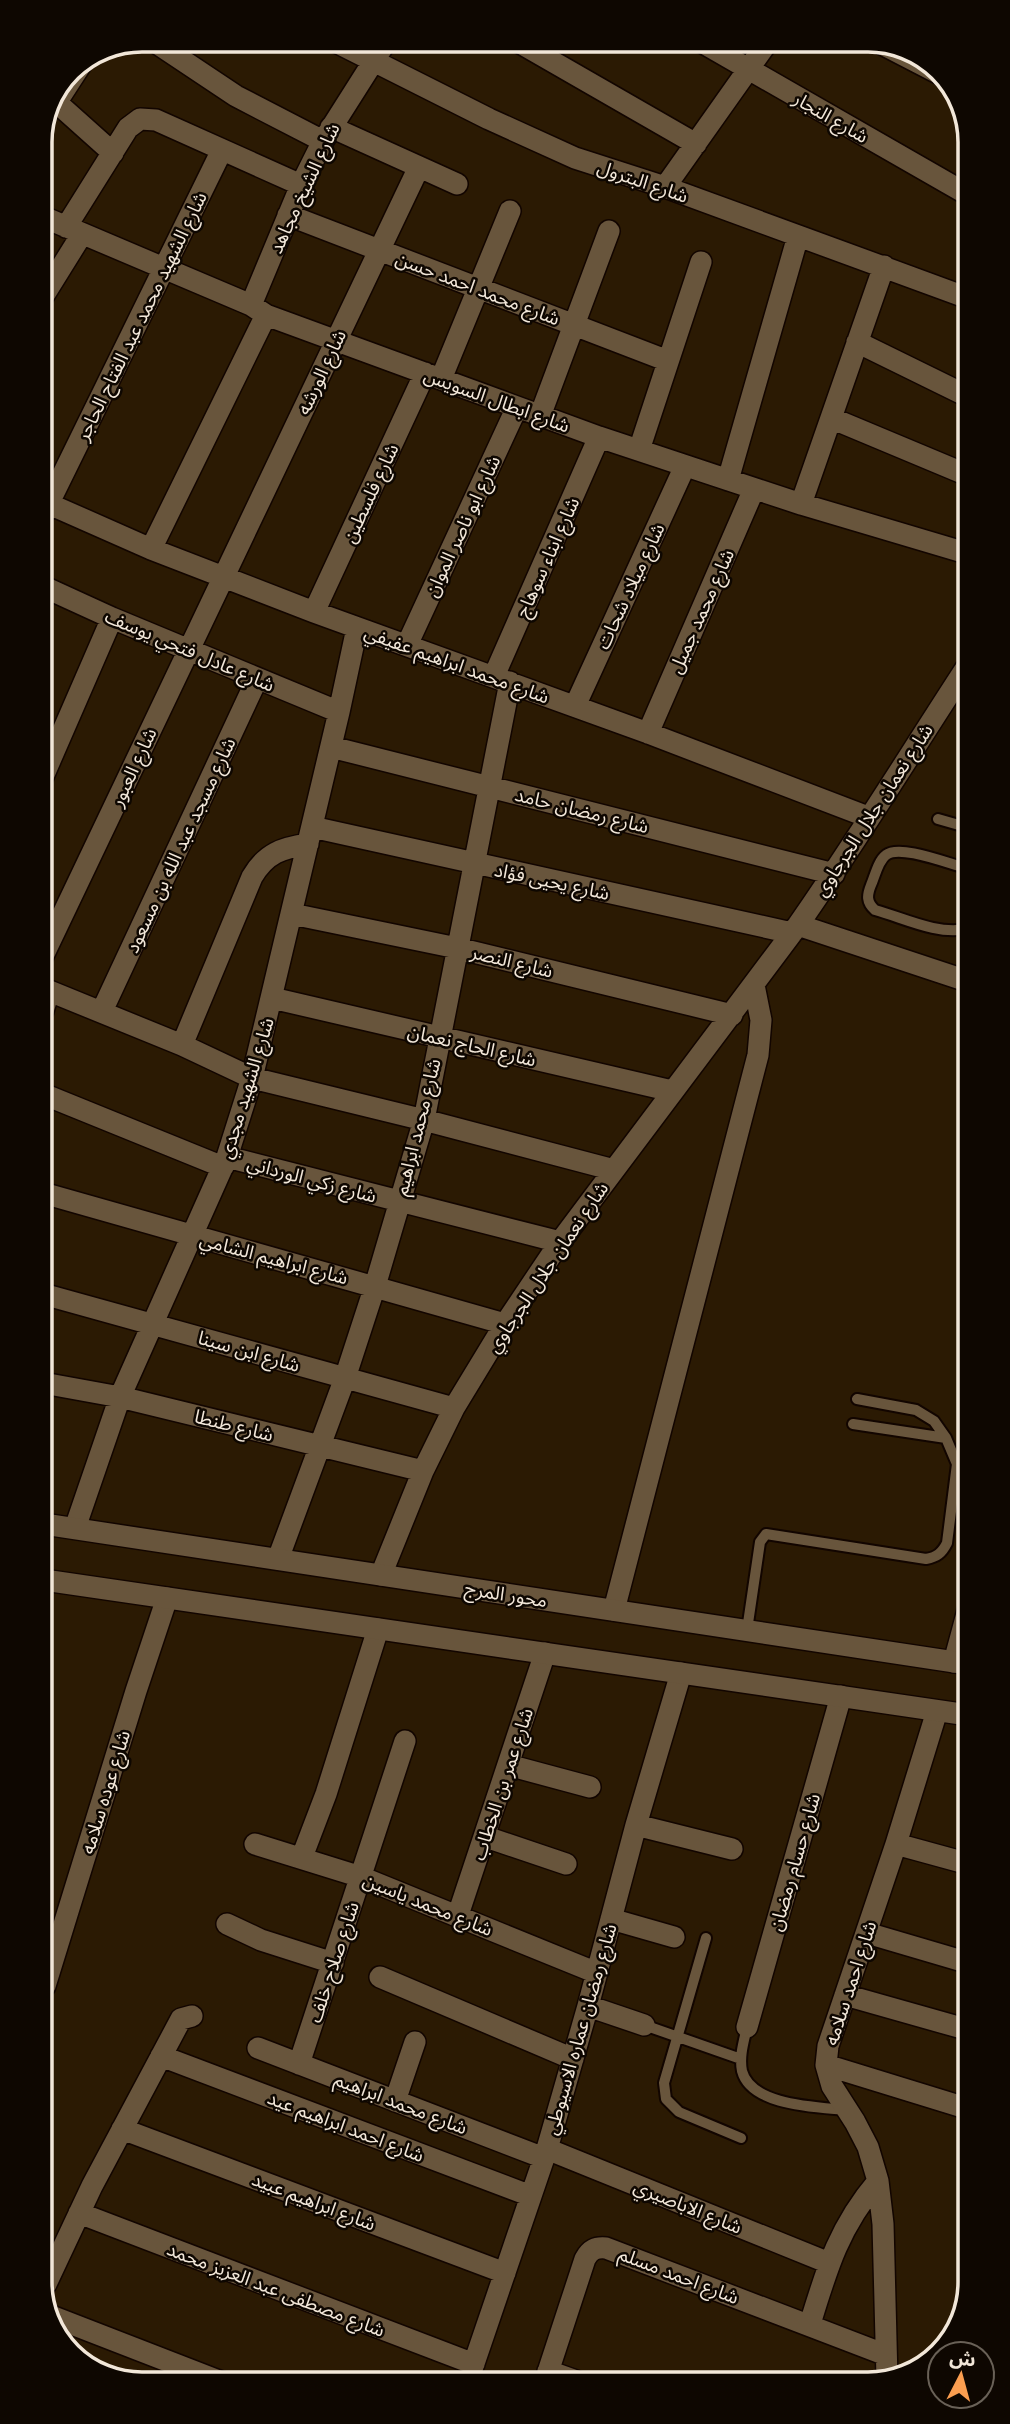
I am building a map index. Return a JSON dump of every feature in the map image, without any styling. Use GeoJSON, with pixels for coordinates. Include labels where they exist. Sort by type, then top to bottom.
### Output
{"type":"FeatureCollection","features":[{"type":"Feature","properties":{"kind":"street"},"geometry":{"type":"LineString","coordinates":[[172,53],[236,96],[457,184]]}},
{"type":"Feature","properties":{"kind":"street","name":"شارع البترول"},"geometry":{"type":"LineString","coordinates":[[358,53],[531,139],[586,162],[665,187],[958,294]]}},
{"type":"Feature","properties":{"kind":"street","name":"شارع الشيخ مجاهد"},"geometry":{"type":"LineString","coordinates":[[151,549],[259,310],[288,215],[301,185],[327,134],[379,53]]}},
{"type":"Feature","properties":{"kind":"street"},"geometry":{"type":"LineString","coordinates":[[538,53],[696,144]]}},
{"type":"Feature","properties":{"kind":"street","name":"شارع النجار"},"geometry":{"type":"LineString","coordinates":[[720,53],[958,189]]}},
{"type":"Feature","properties":{"kind":"street"},"geometry":{"type":"LineString","coordinates":[[665,187],[760,53]]}},
{"type":"Feature","properties":{"kind":"street"},"geometry":{"type":"LineString","coordinates":[[63,101],[113,153]]}},
{"type":"Feature","properties":{"kind":"street"},"geometry":{"type":"LineString","coordinates":[[53,275],[113,153],[133,123],[140,119],[156,120],[301,185]]}},
{"type":"Feature","properties":{"kind":"street","name":"شارع الشهيد محمد عبد الفتاح الحاجر"},"geometry":{"type":"LineString","coordinates":[[53,495],[222,150]]}},
{"type":"Feature","properties":{"kind":"street","name":"شارع الورشه"},"geometry":{"type":"LineString","coordinates":[[224,577],[419,167]]}},
{"type":"Feature","properties":{"kind":"street","name":"شارع فلسطين"},"geometry":{"type":"LineString","coordinates":[[314,612],[479,288],[510,212]]}},
{"type":"Feature","properties":{"kind":"street","name":"شارع محمد احمد حسن"},"geometry":{"type":"LineString","coordinates":[[288,215],[668,360]]}},
{"type":"Feature","properties":{"kind":"street","name":"شارع ابطال السويس"},"geometry":{"type":"LineString","coordinates":[[53,221],[259,310],[599,437],[801,504],[958,551]]}},
{"type":"Feature","properties":{"kind":"street"},"geometry":{"type":"LineString","coordinates":[[540,415],[609,231]]}},
{"type":"Feature","properties":{"kind":"street"},"geometry":{"type":"LineString","coordinates":[[728,480],[798,236]]}},
{"type":"Feature","properties":{"kind":"street"},"geometry":{"type":"LineString","coordinates":[[639,450],[701,262]]}},
{"type":"Feature","properties":{"kind":"street"},"geometry":{"type":"LineString","coordinates":[[801,504],[884,266]]}},
{"type":"Feature","properties":{"kind":"street"},"geometry":{"type":"LineString","coordinates":[[857,342],[958,392]]}},
{"type":"Feature","properties":{"kind":"street","name":"شارع ابو ناصر الموان"},"geometry":{"type":"LineString","coordinates":[[407,645],[517,407]]}},
{"type":"Feature","properties":{"kind":"street"},"geometry":{"type":"LineString","coordinates":[[831,418],[958,471]]}},
{"type":"Feature","properties":{"kind":"street","name":"شارع ابناء سوهاج"},"geometry":{"type":"LineString","coordinates":[[502,679],[599,437]]}},
{"type":"Feature","properties":{"kind":"street","name":"شارع ميلاد شحات"},"geometry":{"type":"LineString","coordinates":[[575,706],[685,466]]}},
{"type":"Feature","properties":{"kind":"street","name":"شارع محمد جميل"},"geometry":{"type":"LineString","coordinates":[[648,733],[754,489]]}},
{"type":"Feature","properties":{"kind":"street","name":"شارع محمد ابراهيم عفيفي"},"geometry":{"type":"LineString","coordinates":[[53,514],[868,817]]}},
{"type":"Feature","properties":{"kind":"street","name":"شارع العبور"},"geometry":{"type":"LineString","coordinates":[[53,935],[224,577]]}},
{"type":"Feature","properties":{"kind":"street","name":"شارع عادل فتحي يوسف"},"geometry":{"type":"LineString","coordinates":[[53,591],[339,712]]}},
{"type":"Feature","properties":{"kind":"street"},"geometry":{"type":"LineString","coordinates":[[53,754],[112,618]]}},
{"type":"Feature","properties":{"kind":"street","name":"شارع الشهيد مجدي"},"geometry":{"type":"LineString","coordinates":[[75,1528],[120,1397],[225,1162],[252,1078],[357,628]]}},
{"type":"Feature","properties":{"kind":"street","name":"شارع مسجد عبد الله بن مسعود"},"geometry":{"type":"LineString","coordinates":[[102,1011],[257,679]]}},
{"type":"Feature","properties":{"kind":"street","name":"شارع محمد ابراهيم"},"geometry":{"type":"LineString","coordinates":[[278,1559],[345,1378],[424,1119],[489,787],[502,679]]}},
{"type":"Feature","properties":{"kind":"street","name":"شارع نعمان جلال الجرجاوي"},"geometry":{"type":"LineString","coordinates":[[381,1575],[423,1471],[454,1408],[505,1324],[561,1242],[834,874],[958,680]]}},
{"type":"Feature","properties":{"kind":"street","name":"شارع رمضان حامد"},"geometry":{"type":"LineString","coordinates":[[331,747],[834,874]]}},
{"type":"Feature","properties":{"kind":"street"},"geometry":{"type":"LineString","coordinates":[[182,1045],[260,863],[272,853],[310,836]]}},
{"type":"Feature","properties":{"kind":"street","name":"شارع يحيى فؤاد"},"geometry":{"type":"LineString","coordinates":[[310,836],[474,863],[795,929],[958,978]]}},
{"type":"Feature","properties":{"kind":"street","name":"شارع النصر"},"geometry":{"type":"LineString","coordinates":[[292,914],[457,948],[732,1015]]}},
{"type":"Feature","properties":{"kind":"street"},"geometry":{"type":"LineString","coordinates":[[614,1610],[758,1055],[761,1020],[754,985]]}},
{"type":"Feature","properties":{"kind":"street"},"geometry":{"type":"LineString","coordinates":[[53,998],[102,1011],[252,1078],[424,1119],[614,1170]]}},
{"type":"Feature","properties":{"kind":"street","name":"شارع الحاج نعمان"},"geometry":{"type":"LineString","coordinates":[[272,998],[672,1091]]}},
{"type":"Feature","properties":{"kind":"street","name":"شارع زكي الورداني"},"geometry":{"type":"LineString","coordinates":[[53,1098],[225,1162],[561,1242]]}},
{"type":"Feature","properties":{"kind":"street","name":"شارع ابراهيم الشامي"},"geometry":{"type":"LineString","coordinates":[[53,1196],[505,1324]]}},
{"type":"Feature","properties":{"kind":"street","name":"شارع ابن سينا"},"geometry":{"type":"LineString","coordinates":[[53,1297],[454,1408]]}},
{"type":"Feature","properties":{"kind":"street","name":"شارع طنطا"},"geometry":{"type":"LineString","coordinates":[[53,1385],[120,1397],[423,1471]]}},
{"type":"Feature","properties":{"kind":"street","name":"محور المرج"},"geometry":{"type":"LineString","coordinates":[[53,1525],[958,1663]]}},
{"type":"Feature","properties":{"kind":"street"},"geometry":{"type":"LineString","coordinates":[[53,1581],[958,1714]]}},
{"type":"Feature","properties":{"kind":"street","name":"شارع عوده سلامه"},"geometry":{"type":"LineString","coordinates":[[53,1961],[167,1598]]}},
{"type":"Feature","properties":{"kind":"street"},"geometry":{"type":"LineString","coordinates":[[302,1857],[326,1794],[378,1629]]}},
{"type":"Feature","properties":{"kind":"street","name":"شارع عمر بن الخطاب"},"geometry":{"type":"LineString","coordinates":[[458,1915],[545,1653]]}},
{"type":"Feature","properties":{"kind":"street","name":"شارع رمضان عماره الاسيوطي"},"geometry":{"type":"LineString","coordinates":[[472,2371],[545,2154],[681,1673]]}},
{"type":"Feature","properties":{"kind":"street","name":"شارع حسام رمضان"},"geometry":{"type":"LineString","coordinates":[[747,2027],[841,1696]]}},
{"type":"Feature","properties":{"kind":"street","name":"شارع احمد سلامه"},"geometry":{"type":"LineString","coordinates":[[887,2370],[883,2224],[878,2180],[868,2147],[832,2086],[826,2065],[828,2046],[896,1844],[937,1711]]}},
{"type":"Feature","properties":{"kind":"street","name":"شارع صلاح خلف"},"geometry":{"type":"LineString","coordinates":[[299,2064],[405,1741]]}},
{"type":"Feature","properties":{"kind":"street"},"geometry":{"type":"LineString","coordinates":[[508,1765],[590,1787]]}},
{"type":"Feature","properties":{"kind":"street"},"geometry":{"type":"LineString","coordinates":[[636,1825],[732,1849]]}},
{"type":"Feature","properties":{"kind":"street"},"geometry":{"type":"LineString","coordinates":[[485,1837],[566,1864]]}},
{"type":"Feature","properties":{"kind":"street","name":"شارع محمد ياسين"},"geometry":{"type":"LineString","coordinates":[[255,1844],[361,1877],[597,1973]]}},
{"type":"Feature","properties":{"kind":"street"},"geometry":{"type":"LineString","coordinates":[[896,1844],[958,1861]]}},
{"type":"Feature","properties":{"kind":"street"},"geometry":{"type":"LineString","coordinates":[[611,1919],[674,1937]]}},
{"type":"Feature","properties":{"kind":"street"},"geometry":{"type":"LineString","coordinates":[[227,1924],[261,1940],[333,1963]]}},
{"type":"Feature","properties":{"kind":"street"},"geometry":{"type":"LineString","coordinates":[[867,1933],[958,1960]]}},
{"type":"Feature","properties":{"kind":"street"},"geometry":{"type":"LineString","coordinates":[[380,1977],[573,2059]]}},
{"type":"Feature","properties":{"kind":"street"},"geometry":{"type":"LineString","coordinates":[[845,1995],[958,2027]]}},
{"type":"Feature","properties":{"kind":"street"},"geometry":{"type":"LineString","coordinates":[[588,2006],[644,2025]]}},
{"type":"Feature","properties":{"kind":"street"},"geometry":{"type":"LineString","coordinates":[[53,2269],[122,2129],[181,2019],[192,2016]]}},
{"type":"Feature","properties":{"kind":"street"},"geometry":{"type":"LineString","coordinates":[[395,2101],[415,2042]]}},
{"type":"Feature","properties":{"kind":"street","name":"شارع محمد ابراهيم"},"geometry":{"type":"LineString","coordinates":[[258,2048],[395,2101],[545,2154]]}},
{"type":"Feature","properties":{"kind":"street","name":"شارع احمد ابراهيم عيد"},"geometry":{"type":"LineString","coordinates":[[161,2056],[531,2196]]}},
{"type":"Feature","properties":{"kind":"street"},"geometry":{"type":"LineString","coordinates":[[826,2065],[958,2106]]}},
{"type":"Feature","properties":{"kind":"street","name":"شارع ابراهيم عبيد"},"geometry":{"type":"LineString","coordinates":[[122,2129],[505,2273]]}},
{"type":"Feature","properties":{"kind":"street","name":"شارع الاباصيري"},"geometry":{"type":"LineString","coordinates":[[545,2154],[829,2263]]}},
{"type":"Feature","properties":{"kind":"street"},"geometry":{"type":"LineString","coordinates":[[810,2324],[829,2263],[848,2220],[878,2180]]}},
{"type":"Feature","properties":{"kind":"street","name":"شارع مصطفى عبد العزيز محمد"},"geometry":{"type":"LineString","coordinates":[[79,2213],[467,2371]]}},
{"type":"Feature","properties":{"kind":"street","name":"شارع احمد مسلم"},"geometry":{"type":"LineString","coordinates":[[548,2372],[585,2259],[593,2249],[599,2247],[810,2324],[886,2355]]}},
{"type":"Feature","properties":{"kind":"street"},"geometry":{"type":"LineString","coordinates":[[62,2320],[193,2371]]}},
{"type":"Feature","properties":{"kind":"lane"},"geometry":{"type":"LineString","coordinates":[[938,819],[958,825]]}},
{"type":"Feature","properties":{"kind":"lane"},"geometry":{"type":"LineString","coordinates":[[958,867],[904,851],[892,851],[882,858],[867,895],[875,909],[947,931],[958,930]]}},
{"type":"Feature","properties":{"kind":"lane"},"geometry":{"type":"LineString","coordinates":[[747,1630],[760,1542],[766,1534],[926,1559],[943,1552],[947,1543],[957,1479],[953,1450],[934,1421],[916,1410],[857,1399]]}},
{"type":"Feature","properties":{"kind":"lane"},"geometry":{"type":"LineString","coordinates":[[853,1424],[946,1438]]}},
{"type":"Feature","properties":{"kind":"lane"},"geometry":{"type":"LineString","coordinates":[[706,1938],[664,2083],[666,2099],[679,2112],[741,2138]]}},
{"type":"Feature","properties":{"kind":"lane"},"geometry":{"type":"LineString","coordinates":[[644,2025],[741,2059]]}},
{"type":"Feature","properties":{"kind":"lane"},"geometry":{"type":"LineString","coordinates":[[747,2027],[741,2059],[743,2074],[753,2087],[774,2100],[847,2110]]}}]}
